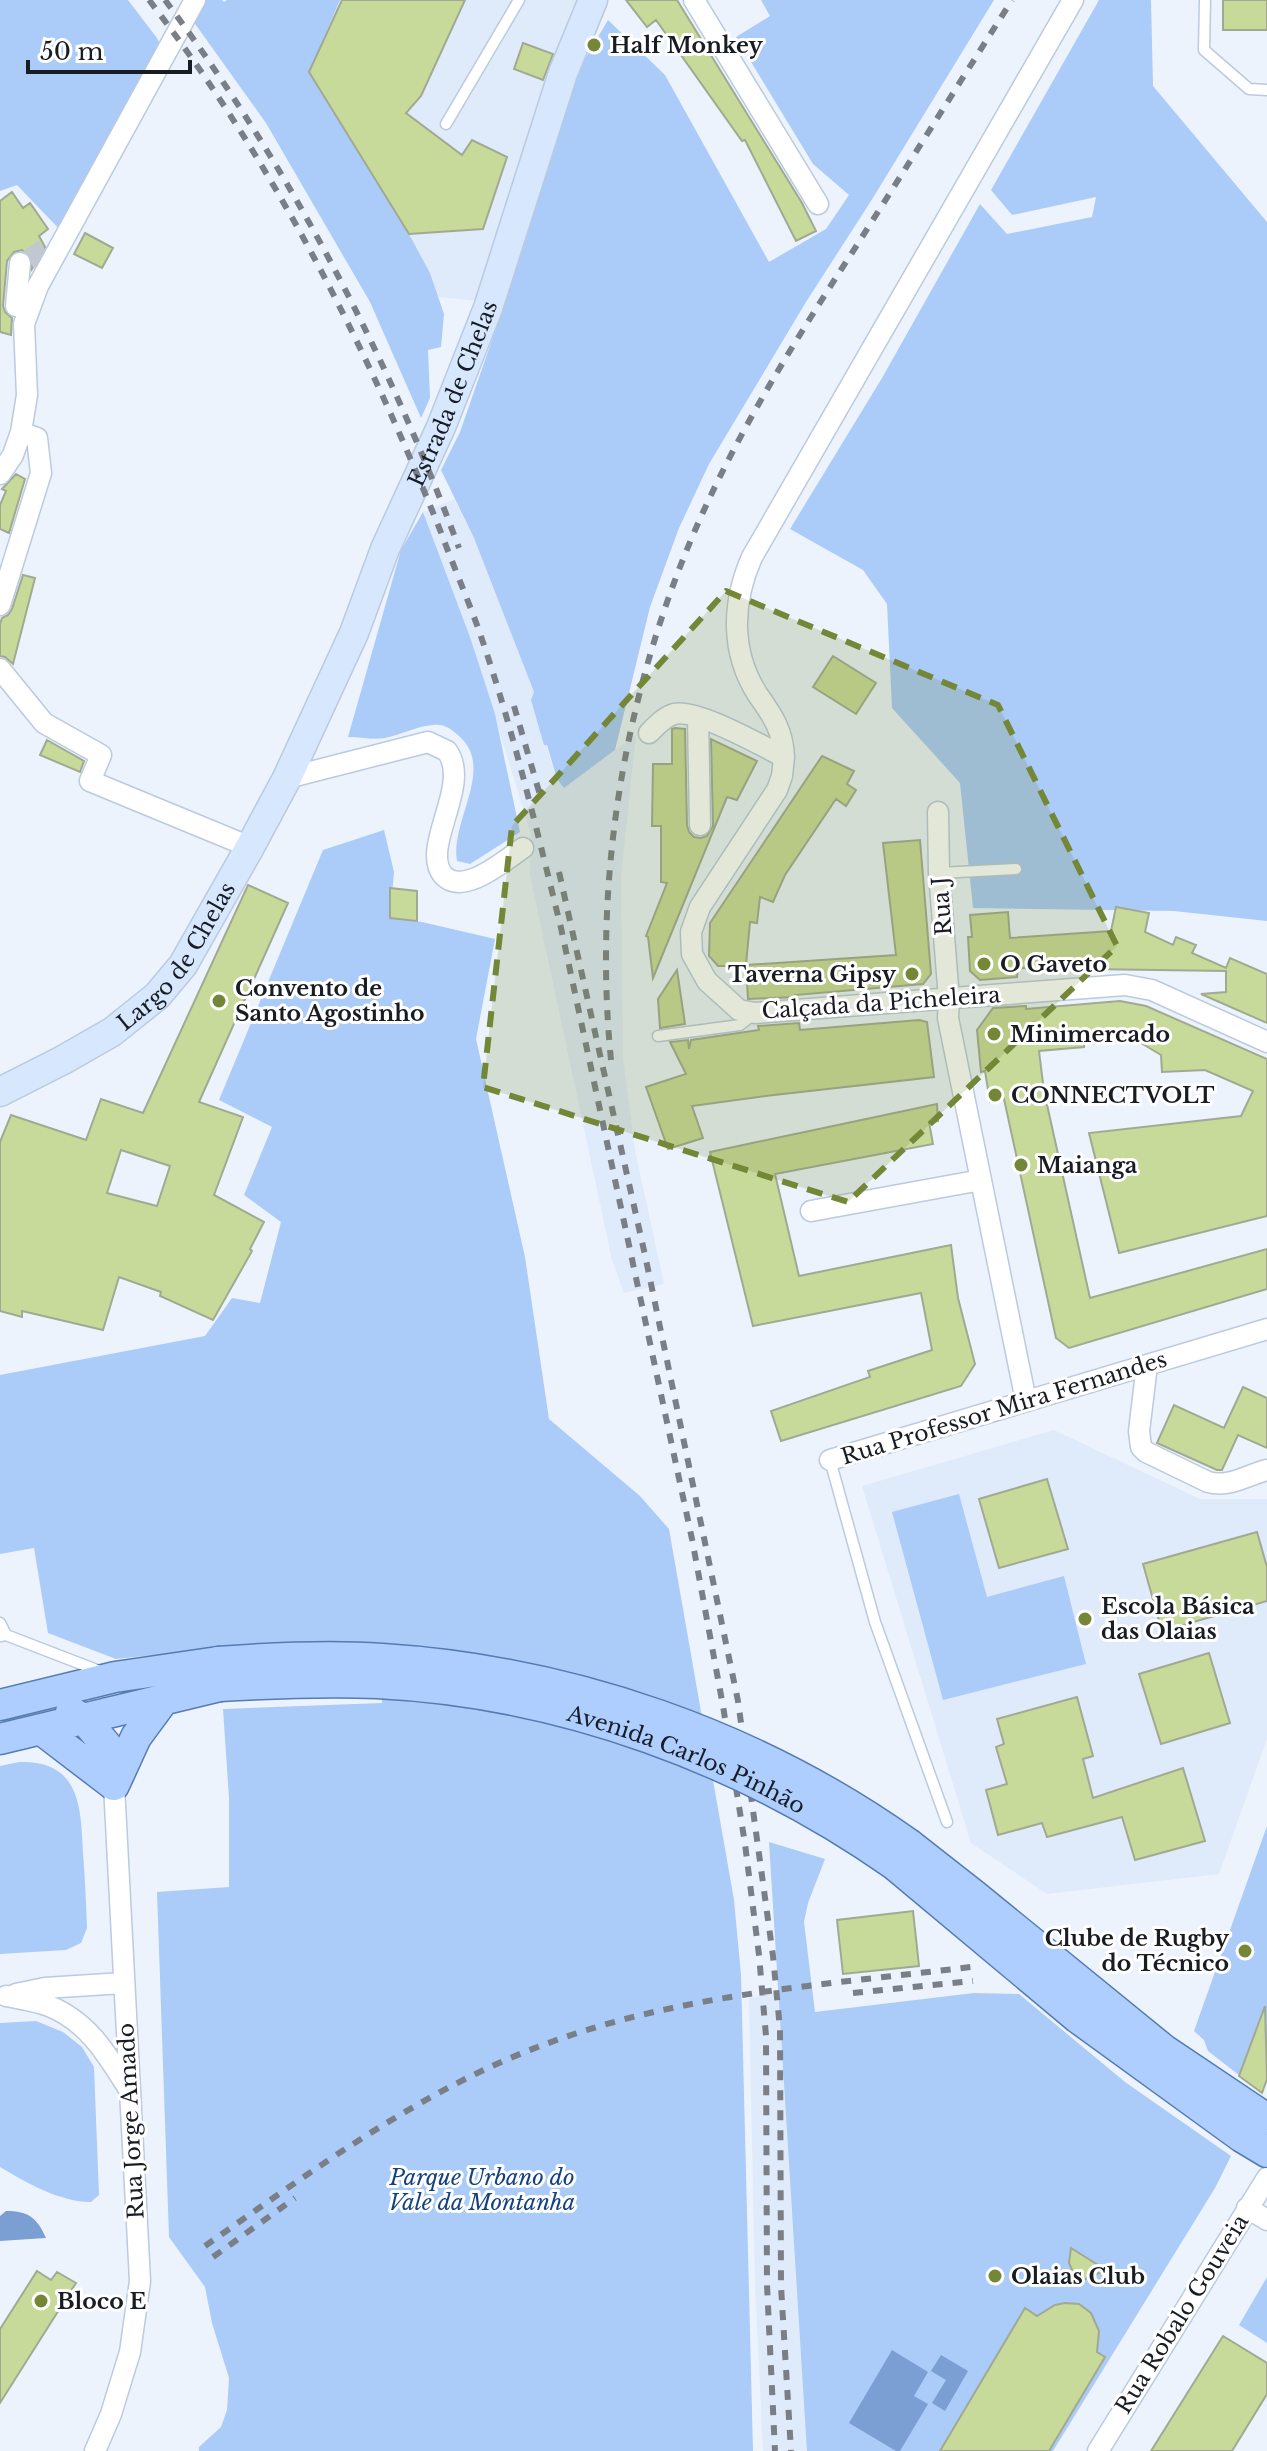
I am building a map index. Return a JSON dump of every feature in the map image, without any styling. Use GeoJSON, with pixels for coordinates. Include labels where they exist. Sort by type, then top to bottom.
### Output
{"type":"FeatureCollection","features":[{"type":"Feature","properties":{"kind":"main road","name":"Estrada de Chelas"},"geometry":{"type":"LineString","coordinates":[[287,778],[354,633],[385,549],[441,427],[482,323],[563,73],[593,0]]}},
{"type":"Feature","properties":{"kind":"main road","name":"Largo de Chelas"},"geometry":{"type":"LineString","coordinates":[[5,1084],[63,1060],[112,1032],[157,996],[183,965],[287,778]]}},
{"type":"Feature","properties":{"kind":"main road","name":"Avenida Carlos Pinhão"},"geometry":{"type":"LineString","coordinates":[[0,1739],[164,1699],[219,1674]]}},
{"type":"Feature","properties":{"kind":"main road","name":"Avenida Carlos Pinhão"},"geometry":{"type":"LineString","coordinates":[[0,1705],[115,1677],[219,1674],[380,1683],[486,1696],[576,1716],[640,1735],[739,1774],[833,1824],[902,1855],[975,1896],[1164,2050],[1267,2119]]}},
{"type":"Feature","properties":{"kind":"main road"},"geometry":{"type":"LineString","coordinates":[[42,1697],[85,1720],[106,1745],[114,1785]]}},
{"type":"Feature","properties":{"kind":"main road"},"geometry":{"type":"LineString","coordinates":[[114,1785],[136,1737],[164,1699]]}},
{"type":"Feature","properties":{"kind":"main road"},"geometry":{"type":"LineString","coordinates":[[42,1730],[114,1785]]}},
{"type":"Feature","properties":{"kind":"main road","name":"Avenida Carlos Pinhão"},"geometry":{"type":"LineString","coordinates":[[902,1855],[1078,2018],[1267,2152]]}},
{"type":"Feature","properties":{"kind":"street"},"geometry":{"type":"LineString","coordinates":[[0,474],[13,455],[21,432],[27,395],[24,324],[54,243],[195,0]]}},
{"type":"Feature","properties":{"kind":"street"},"geometry":{"type":"LineString","coordinates":[[694,0],[818,204]]}},
{"type":"Feature","properties":{"kind":"street"},"geometry":{"type":"LineString","coordinates":[[784,757],[778,724],[758,695],[741,657],[736,617],[744,576],[1073,0]]}},
{"type":"Feature","properties":{"kind":"street"},"geometry":{"type":"LineString","coordinates":[[16,263],[16,306]]}},
{"type":"Feature","properties":{"kind":"street"},"geometry":{"type":"LineString","coordinates":[[0,605],[41,473],[37,438],[21,432]]}},
{"type":"Feature","properties":{"kind":"street"},"geometry":{"type":"LineString","coordinates":[[0,669],[44,723],[101,755],[90,781],[250,847]]}},
{"type":"Feature","properties":{"kind":"street"},"geometry":{"type":"LineString","coordinates":[[649,733],[671,714],[680,713],[730,730],[784,757]]}},
{"type":"Feature","properties":{"kind":"street"},"geometry":{"type":"LineString","coordinates":[[698,717],[700,825]]}},
{"type":"Feature","properties":{"kind":"street"},"geometry":{"type":"LineString","coordinates":[[287,778],[428,742],[447,751],[455,769],[438,847],[440,871],[458,883],[469,882],[523,848]]}},
{"type":"Feature","properties":{"kind":"street","name":"Calçada da Picheleira"},"geometry":{"type":"LineString","coordinates":[[784,757],[777,790],[700,907],[691,932],[692,954],[707,981],[739,1010],[755,1013],[1125,985],[1152,990],[1267,1042]]}},
{"type":"Feature","properties":{"kind":"street","name":"Rua J"},"geometry":{"type":"LineString","coordinates":[[938,812],[948,1018],[1026,1401]]}},
{"type":"Feature","properties":{"kind":"street"},"geometry":{"type":"LineString","coordinates":[[811,1211],[981,1180]]}},
{"type":"Feature","properties":{"kind":"street","name":"Rua Professor Mira Fernandes"},"geometry":{"type":"LineString","coordinates":[[830,1460],[1267,1329]]}},
{"type":"Feature","properties":{"kind":"street"},"geometry":{"type":"LineString","coordinates":[[1147,1365],[1139,1440],[1146,1452],[1218,1485],[1267,1470]]}},
{"type":"Feature","properties":{"kind":"street","name":"Rua Jorge Amado"},"geometry":{"type":"LineString","coordinates":[[95,2451],[111,2414],[130,2352],[140,2281],[114,1785]]}},
{"type":"Feature","properties":{"kind":"street"},"geometry":{"type":"LineString","coordinates":[[3,1996],[45,1988],[123,1983]]}},
{"type":"Feature","properties":{"kind":"street"},"geometry":{"type":"LineString","coordinates":[[3,1996],[46,2004],[85,2028],[102,2046],[131,2092]]}},
{"type":"Feature","properties":{"kind":"street","name":"Rua Robalo Gouveia"},"geometry":{"type":"LineString","coordinates":[[1098,2451],[1267,2178]]}},
{"type":"Feature","properties":{"kind":"street"},"geometry":{"type":"LineString","coordinates":[[1247,2208],[1267,2220]]}},
{"type":"Feature","properties":{"kind":"lane"},"geometry":{"type":"LineString","coordinates":[[446,124],[519,0]]}},
{"type":"Feature","properties":{"kind":"lane"},"geometry":{"type":"LineString","coordinates":[[1205,0],[1204,50],[1249,89],[1267,90]]}},
{"type":"Feature","properties":{"kind":"lane"},"geometry":{"type":"LineString","coordinates":[[939,873],[1016,869]]}},
{"type":"Feature","properties":{"kind":"lane"},"geometry":{"type":"LineString","coordinates":[[658,1036],[740,1025],[755,1013]]}},
{"type":"Feature","properties":{"kind":"lane","name":"Rua Professor Mira Fernandes"},"geometry":{"type":"LineString","coordinates":[[830,1460],[875,1622],[947,1822]]}},
{"type":"Feature","properties":{"kind":"lane"},"geometry":{"type":"LineString","coordinates":[[0,1623],[3,1635],[115,1677]]}},
{"type":"Feature","properties":{"kind":"highlighted area"},"geometry":{"type":"Polygon","coordinates":[[[726,591],[998,705],[1117,946],[848,1202],[483,1087],[512,826],[726,591]]]}},
{"type":"Feature","properties":{"kind":"shaded area"},"geometry":{"type":"Polygon","coordinates":[[[340,0],[582,0],[480,301],[438,297],[430,273],[409,234],[309,72],[340,0]]]}},
{"type":"Feature","properties":{"kind":"shaded area"},"geometry":{"type":"Polygon","coordinates":[[[454,499],[474,538],[534,692],[531,700],[557,779],[564,788],[636,735],[621,877],[623,1058],[635,1150],[664,1284],[624,1293],[612,1260],[530,875],[531,834],[470,637],[423,512],[454,499]]]}},
{"type":"Feature","properties":{"kind":"shaded area","name":"Escola Básica das Olaias"},"geometry":{"type":"Polygon","coordinates":[[[1054,1430],[1200,1499],[1267,1499],[1267,1739],[1219,1874],[1047,1894],[971,1843],[862,1486],[1054,1430]]]}},
{"type":"Feature","properties":{"kind":"shaded area"},"geometry":{"type":"Polygon","coordinates":[[[779,1993],[808,2451],[763,2451],[755,2285],[749,1998],[779,1993]]]}},
{"type":"Feature","properties":{"kind":"shaded area"},"geometry":{"type":"Polygon","coordinates":[[[6,2211],[21,2212],[31,2217],[46,2238],[0,2241],[0,2216],[6,2211]]]}},
{"type":"Feature","properties":{"kind":"shaded area"},"geometry":{"type":"Polygon","coordinates":[[[892,2350],[928,2372],[914,2396],[928,2404],[900,2451],[849,2423],[892,2350]]]}},
{"type":"Feature","properties":{"kind":"shaded area"},"geometry":{"type":"Polygon","coordinates":[[[941,2355],[968,2371],[945,2411],[932,2403],[946,2380],[931,2371],[941,2355]]]}},
{"type":"Feature","properties":{"kind":"green space"},"geometry":{"type":"Polygon","coordinates":[[[0,0],[128,0],[157,38],[165,55],[65,235],[17,185],[0,191],[0,0]]]}},
{"type":"Feature","properties":{"kind":"green space"},"geometry":{"type":"Polygon","coordinates":[[[203,0],[340,0],[309,72],[409,234],[430,273],[444,314],[441,347],[428,350],[430,398],[421,418],[370,302],[266,123],[193,21],[203,0]]]}},
{"type":"Feature","properties":{"kind":"green space"},"geometry":{"type":"Polygon","coordinates":[[[761,0],[994,0],[709,464],[679,528],[650,607],[615,750],[564,788],[557,779],[547,745],[544,745],[531,700],[534,692],[474,538],[441,470],[460,432],[499,320],[571,83],[608,20],[665,75],[769,262],[826,229],[849,195],[813,164],[736,37],[770,16],[761,0]]]}},
{"type":"Feature","properties":{"kind":"green space"},"geometry":{"type":"Polygon","coordinates":[[[1099,0],[1151,0],[1153,86],[1267,222],[1267,921],[1174,911],[973,908],[960,783],[892,708],[887,604],[863,570],[790,529],[882,378],[980,204],[1007,234],[1092,217],[1096,197],[1012,215],[991,190],[1099,0]]]}},
{"type":"Feature","properties":{"kind":"green space"},"geometry":{"type":"Polygon","coordinates":[[[423,512],[495,714],[520,832],[470,864],[457,861],[459,829],[473,780],[470,750],[460,737],[448,728],[437,725],[385,738],[348,737],[401,550],[423,512]]]}},
{"type":"Feature","properties":{"kind":"green space","name":"Parque Urbano do Vale da Montanha"},"geometry":{"type":"Polygon","coordinates":[[[384,830],[394,872],[390,918],[495,939],[476,1039],[525,1257],[549,1419],[640,1496],[669,1529],[734,1900],[741,1975],[753,2451],[199,2451],[199,2447],[221,2427],[227,2410],[229,2378],[212,2323],[205,2287],[169,2237],[157,1892],[229,1887],[229,1798],[223,1709],[382,1703],[379,1647],[219,1648],[116,1659],[48,1633],[34,1548],[0,1554],[0,1375],[205,1336],[232,1298],[260,1303],[281,1222],[244,1195],[272,1127],[219,1100],[323,850],[384,830]]]}},
{"type":"Feature","properties":{"kind":"green space"},"geometry":{"type":"Polygon","coordinates":[[[959,1494],[987,1597],[1064,1576],[1086,1664],[943,1700],[892,1512],[959,1494]]]}},
{"type":"Feature","properties":{"kind":"green space"},"geometry":{"type":"Polygon","coordinates":[[[19,1762],[39,1763],[54,1769],[66,1778],[78,1803],[87,1928],[81,1943],[66,1950],[0,1954],[0,1766],[19,1762]]]}},
{"type":"Feature","properties":{"kind":"green space","name":"Clube de Rugby do Técnico"},"geometry":{"type":"Polygon","coordinates":[[[1267,1826],[1267,2079],[1262,2093],[1208,2051],[1204,2040],[1194,2031],[1267,1826]]]}},
{"type":"Feature","properties":{"kind":"green space","name":"Olaias Club"},"geometry":{"type":"Polygon","coordinates":[[[769,1842],[825,1859],[804,1922],[815,2012],[974,1993],[1019,1994],[1125,2082],[1231,2156],[1215,2188],[1053,2451],[807,2451],[769,1842]]]}},
{"type":"Feature","properties":{"kind":"green space"},"geometry":{"type":"Polygon","coordinates":[[[36,2021],[63,2032],[82,2047],[94,2067],[99,2195],[91,2202],[56,2195],[0,2167],[0,2023],[36,2021]]]}},
{"type":"Feature","properties":{"kind":"green space"},"geometry":{"type":"Polygon","coordinates":[[[1267,2277],[1267,2343],[1239,2325],[1267,2277]]]}},
{"type":"Feature","properties":{"kind":"building"},"geometry":{"type":"Polygon","coordinates":[[[342,0],[465,0],[421,96],[406,113],[462,155],[472,140],[507,157],[483,229],[409,234],[309,72],[342,0]]]}},
{"type":"Feature","properties":{"kind":"building"},"geometry":{"type":"Polygon","coordinates":[[[626,0],[677,0],[802,203],[816,231],[796,241],[745,140],[742,141],[656,20],[647,27],[626,0]]]}},
{"type":"Feature","properties":{"kind":"building"},"geometry":{"type":"Polygon","coordinates":[[[1223,0],[1267,0],[1267,30],[1223,30],[1223,0]]]}},
{"type":"Feature","properties":{"kind":"building"},"geometry":{"type":"Polygon","coordinates":[[[523,43],[553,54],[543,80],[514,69],[523,43]]]}},
{"type":"Feature","properties":{"kind":"building"},"geometry":{"type":"Polygon","coordinates":[[[12,192],[23,208],[30,203],[48,229],[39,236],[45,247],[32,269],[31,257],[22,250],[14,252],[7,261],[3,306],[12,318],[11,335],[0,332],[0,201],[12,192]]]}},
{"type":"Feature","properties":{"kind":"building"},"geometry":{"type":"Polygon","coordinates":[[[85,233],[113,248],[102,268],[74,254],[85,233]]]}},
{"type":"Feature","properties":{"kind":"building"},"geometry":{"type":"Polygon","coordinates":[[[16,474],[25,479],[9,533],[0,529],[0,505],[6,491],[2,489],[16,474]]]}},
{"type":"Feature","properties":{"kind":"building"},"geometry":{"type":"Polygon","coordinates":[[[23,575],[35,578],[13,664],[0,656],[0,624],[12,609],[23,575]]]}},
{"type":"Feature","properties":{"kind":"building"},"geometry":{"type":"Polygon","coordinates":[[[833,656],[876,683],[856,714],[813,687],[833,656]]]}},
{"type":"Feature","properties":{"kind":"building"},"geometry":{"type":"Polygon","coordinates":[[[672,729],[685,729],[687,825],[694,837],[707,836],[713,826],[711,739],[757,761],[737,800],[727,797],[653,978],[646,936],[667,883],[661,882],[661,826],[652,826],[653,764],[672,764],[672,729]]]}},
{"type":"Feature","properties":{"kind":"building"},"geometry":{"type":"Polygon","coordinates":[[[47,740],[84,761],[80,772],[40,755],[47,740]]]}},
{"type":"Feature","properties":{"kind":"building"},"geometry":{"type":"Polygon","coordinates":[[[822,756],[854,771],[847,784],[856,790],[846,806],[836,799],[785,875],[773,902],[760,897],[757,923],[750,922],[746,965],[896,955],[883,843],[920,840],[931,974],[923,984],[748,999],[746,966],[718,966],[709,956],[710,923],[822,756]]]}},
{"type":"Feature","properties":{"kind":"building","name":"Convento de Santo Agostinho"},"geometry":{"type":"Polygon","coordinates":[[[248,885],[288,903],[199,1102],[243,1117],[214,1195],[264,1222],[250,1249],[252,1251],[213,1320],[160,1296],[161,1292],[119,1277],[103,1330],[22,1311],[22,1317],[0,1311],[0,1142],[11,1115],[86,1140],[101,1099],[143,1113],[248,885]],[[121,1150],[107,1193],[157,1206],[170,1166],[121,1150]]]}},
{"type":"Feature","properties":{"kind":"building"},"geometry":{"type":"Polygon","coordinates":[[[390,888],[417,891],[417,921],[390,918],[390,888]]]}},
{"type":"Feature","properties":{"kind":"building"},"geometry":{"type":"Polygon","coordinates":[[[1116,907],[1149,913],[1145,932],[1173,945],[1176,937],[1196,945],[1192,953],[1226,968],[1230,958],[1267,974],[1267,1023],[1201,994],[1226,992],[1226,971],[1018,968],[1017,977],[980,980],[970,971],[970,915],[1008,912],[1010,938],[1111,931],[1116,907]]]}},
{"type":"Feature","properties":{"kind":"building"},"geometry":{"type":"Polygon","coordinates":[[[677,970],[685,1024],[660,1028],[658,999],[677,970]]]}},
{"type":"Feature","properties":{"kind":"building"},"geometry":{"type":"Polygon","coordinates":[[[1120,1001],[1146,1006],[1267,1059],[1267,1216],[1119,1253],[1089,1133],[1241,1116],[1253,1091],[1205,1070],[1162,1072],[1161,1055],[1136,1040],[1039,1051],[1044,1091],[1090,1298],[1267,1249],[1267,1289],[1069,1348],[1056,1338],[1004,1099],[990,1102],[985,1071],[981,1072],[977,1030],[993,1008],[1026,1006],[1026,1009],[1120,1001]]]}},
{"type":"Feature","properties":{"kind":"building"},"geometry":{"type":"Polygon","coordinates":[[[919,1020],[927,1022],[934,1077],[692,1106],[703,1138],[668,1149],[646,1087],[686,1074],[670,1042],[688,1040],[689,1049],[691,1040],[759,1030],[758,1026],[799,1023],[800,1030],[919,1020]]]}},
{"type":"Feature","properties":{"kind":"building"},"geometry":{"type":"Polygon","coordinates":[[[937,1104],[938,1121],[929,1122],[933,1144],[775,1174],[799,1276],[951,1245],[958,1298],[975,1364],[961,1386],[781,1441],[771,1411],[870,1377],[868,1371],[932,1350],[921,1293],[753,1326],[710,1152],[937,1104]]]}},
{"type":"Feature","properties":{"kind":"building"},"geometry":{"type":"Polygon","coordinates":[[[1243,1387],[1267,1398],[1267,1448],[1238,1435],[1222,1470],[1217,1470],[1157,1443],[1174,1405],[1224,1428],[1243,1387]]]}},
{"type":"Feature","properties":{"kind":"building"},"geometry":{"type":"Polygon","coordinates":[[[1047,1479],[1068,1549],[999,1568],[979,1499],[1047,1479]]]}},
{"type":"Feature","properties":{"kind":"building"},"geometry":{"type":"Polygon","coordinates":[[[1257,1532],[1267,1567],[1267,1601],[1162,1631],[1143,1564],[1257,1532]]]}},
{"type":"Feature","properties":{"kind":"building"},"geometry":{"type":"Polygon","coordinates":[[[1209,1653],[1230,1723],[1161,1744],[1139,1674],[1209,1653]]]}},
{"type":"Feature","properties":{"kind":"building"},"geometry":{"type":"Polygon","coordinates":[[[1077,1697],[1093,1756],[1083,1759],[1093,1798],[1183,1768],[1205,1841],[1135,1860],[1122,1817],[1047,1837],[1042,1823],[998,1835],[986,1790],[1007,1784],[996,1747],[1004,1744],[997,1719],[1077,1697]]]}},
{"type":"Feature","properties":{"kind":"building"},"geometry":{"type":"Polygon","coordinates":[[[913,1911],[919,1966],[843,1974],[837,1920],[913,1911]]]}},
{"type":"Feature","properties":{"kind":"building"},"geometry":{"type":"Polygon","coordinates":[[[1265,2006],[1267,2079],[1262,2093],[1239,2076],[1265,2006]]]}},
{"type":"Feature","properties":{"kind":"building"},"geometry":{"type":"Polygon","coordinates":[[[1071,2248],[1106,2270],[1083,2280],[1073,2272],[1069,2263],[1071,2248]]]}},
{"type":"Feature","properties":{"kind":"building"},"geometry":{"type":"Polygon","coordinates":[[[37,2271],[51,2280],[57,2272],[76,2283],[0,2403],[0,2329],[37,2271]]]}},
{"type":"Feature","properties":{"kind":"building"},"geometry":{"type":"Polygon","coordinates":[[[1065,2303],[1079,2304],[1091,2313],[1099,2331],[1097,2352],[1105,2357],[1049,2451],[940,2451],[1025,2308],[1037,2316],[1065,2303]]]}},
{"type":"Feature","properties":{"kind":"building"},"geometry":{"type":"Polygon","coordinates":[[[1223,2336],[1267,2363],[1267,2394],[1232,2451],[1151,2451],[1223,2336]]]}},
{"type":"Feature","properties":{"kind":"tunnel"},"geometry":{"type":"LineString","coordinates":[[28,260],[46,247]]}},
{"type":"Feature","properties":{"kind":"railway"},"geometry":{"type":"LineString","coordinates":[[149,0],[237,125],[276,190],[314,257],[382,395],[477,625],[533,814],[561,928],[692,1539],[745,1844],[766,2036],[767,2285],[775,2451]]}},
{"type":"Feature","properties":{"kind":"railway"},"geometry":{"type":"LineString","coordinates":[[165,0],[253,128],[332,264],[400,404],[459,548]]}},
{"type":"Feature","properties":{"kind":"railway"},"geometry":{"type":"LineString","coordinates":[[611,1060],[607,992],[611,856],[633,722],[671,591],[713,491],[770,384],[1012,0]]}},
{"type":"Feature","properties":{"kind":"railway"},"geometry":{"type":"LineString","coordinates":[[514,706],[540,795]]}},
{"type":"Feature","properties":{"kind":"railway"},"geometry":{"type":"LineString","coordinates":[[559,872],[645,1255],[738,1701],[780,2029],[781,2286],[791,2451]]}},
{"type":"Feature","properties":{"kind":"railway"},"geometry":{"type":"LineString","coordinates":[[205,2246],[330,2159],[416,2105],[461,2081],[554,2041],[604,2025],[708,2001],[813,1985],[971,1967]]}},
{"type":"Feature","properties":{"kind":"railway"},"geometry":{"type":"LineString","coordinates":[[853,1993],[973,1981]]}},
{"type":"Feature","properties":{"kind":"railway"},"geometry":{"type":"LineString","coordinates":[[213,2257],[295,2198]]}},
{"type":"Feature","properties":{"kind":"place","name":"Half Monkey"},"geometry":{"type":"Point","coordinates":[594,45]}},
{"type":"Feature","properties":{"kind":"place","name":"O Gaveto"},"geometry":{"type":"Point","coordinates":[984,964]}},
{"type":"Feature","properties":{"kind":"place","name":"Taverna Gipsy"},"geometry":{"type":"Point","coordinates":[912,974]}},
{"type":"Feature","properties":{"kind":"place","name":"Convento de Santo Agostinho"},"geometry":{"type":"Point","coordinates":[219,1001]}},
{"type":"Feature","properties":{"kind":"place","name":"Minimercado"},"geometry":{"type":"Point","coordinates":[994,1034]}},
{"type":"Feature","properties":{"kind":"place","name":"CONNECTVOLT"},"geometry":{"type":"Point","coordinates":[995,1095]}},
{"type":"Feature","properties":{"kind":"place","name":"Maianga"},"geometry":{"type":"Point","coordinates":[1021,1165]}},
{"type":"Feature","properties":{"kind":"place","name":"Escola Básica das Olaias"},"geometry":{"type":"Point","coordinates":[1085,1619]}},
{"type":"Feature","properties":{"kind":"place","name":"Clube de Rugby do Técnico"},"geometry":{"type":"Point","coordinates":[1245,1951]}},
{"type":"Feature","properties":{"kind":"place","name":"Olaias Club"},"geometry":{"type":"Point","coordinates":[995,2276]}},
{"type":"Feature","properties":{"kind":"place","name":"Bloco E"},"geometry":{"type":"Point","coordinates":[41,2301]}}]}
